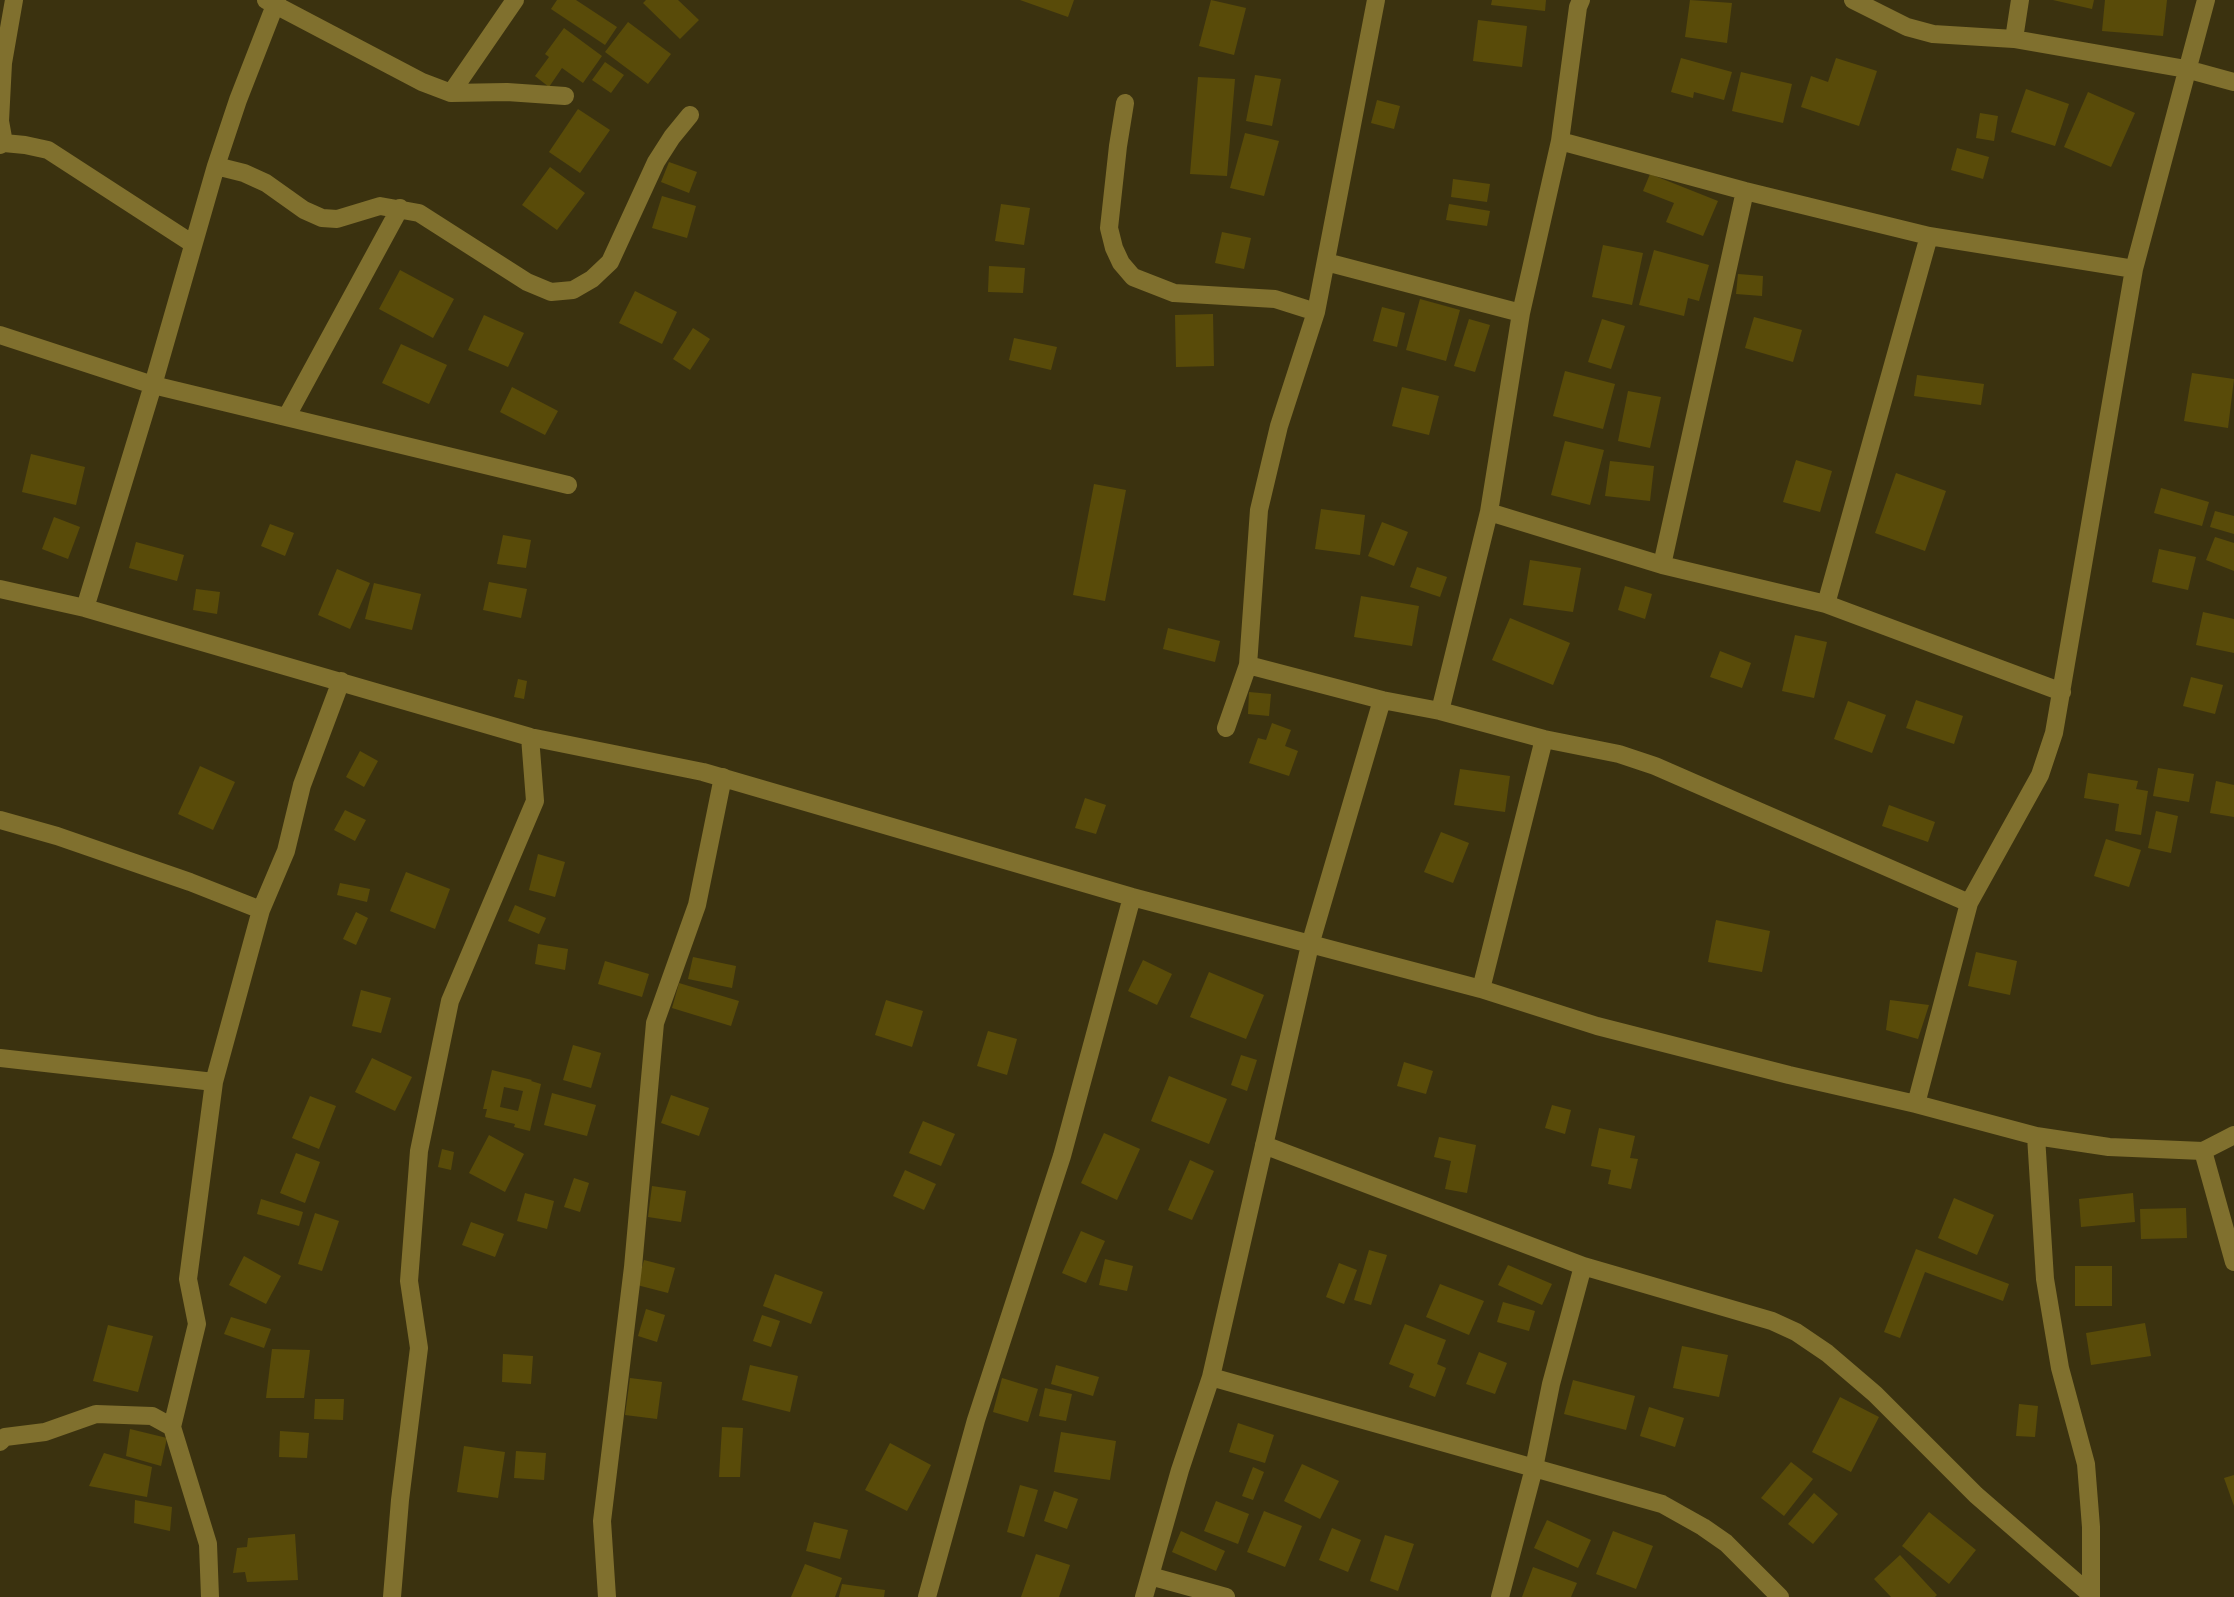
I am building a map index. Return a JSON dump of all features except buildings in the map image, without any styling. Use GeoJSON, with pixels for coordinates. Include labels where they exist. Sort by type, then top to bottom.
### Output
{"type":"FeatureCollection","features":[{"type":"Feature","properties":{"kind":"street"},"geometry":{"type":"LineString","coordinates":[[14,0],[3,63],[0,121],[2,144],[48,150],[193,244]]}},
{"type":"Feature","properties":{"kind":"street"},"geometry":{"type":"LineString","coordinates":[[451,93],[515,0]]}},
{"type":"Feature","properties":{"kind":"street"},"geometry":{"type":"LineString","coordinates":[[1226,728],[1248,665],[1259,510],[1279,426],[1316,313],[1376,0]]}},
{"type":"Feature","properties":{"kind":"street"},"geometry":{"type":"LineString","coordinates":[[1440,711],[1489,513],[1521,313],[1560,141],[1581,0]]}},
{"type":"Feature","properties":{"kind":"street"},"geometry":{"type":"LineString","coordinates":[[1853,0],[1908,27],[1933,34],[2014,39],[2186,69],[2234,82]]}},
{"type":"Feature","properties":{"kind":"street"},"geometry":{"type":"LineString","coordinates":[[2014,39],[2020,0]]}},
{"type":"Feature","properties":{"kind":"street"},"geometry":{"type":"LineString","coordinates":[[1916,1104],[1969,902],[2040,775],[2054,733],[2134,270],[2206,0]]}},
{"type":"Feature","properties":{"kind":"street"},"geometry":{"type":"LineString","coordinates":[[85,608],[216,166],[273,2],[422,82],[451,93],[507,92],[565,96]]}},
{"type":"Feature","properties":{"kind":"street"},"geometry":{"type":"LineString","coordinates":[[1125,103],[1109,228],[1121,263],[1133,277],[1174,293],[1275,299],[1316,313]]}},
{"type":"Feature","properties":{"kind":"street"},"geometry":{"type":"LineString","coordinates":[[216,166],[244,173],[266,183],[322,218],[337,219],[380,206],[419,213],[527,282],[551,292],[573,290],[592,279],[610,262],[656,162],[690,115]]}},
{"type":"Feature","properties":{"kind":"street"},"geometry":{"type":"LineString","coordinates":[[1560,141],[1745,191],[1929,236],[2134,270]]}},
{"type":"Feature","properties":{"kind":"street"},"geometry":{"type":"LineString","coordinates":[[1662,565],[1745,191]]}},
{"type":"Feature","properties":{"kind":"street"},"geometry":{"type":"LineString","coordinates":[[287,416],[400,208]]}},
{"type":"Feature","properties":{"kind":"street"},"geometry":{"type":"LineString","coordinates":[[1826,604],[1929,236]]}},
{"type":"Feature","properties":{"kind":"street"},"geometry":{"type":"LineString","coordinates":[[1326,262],[1521,313]]}},
{"type":"Feature","properties":{"kind":"street"},"geometry":{"type":"LineString","coordinates":[[0,335],[153,385],[568,485]]}},
{"type":"Feature","properties":{"kind":"street"},"geometry":{"type":"LineString","coordinates":[[1489,513],[1662,565],[1826,604],[2062,692]]}},
{"type":"Feature","properties":{"kind":"street"},"geometry":{"type":"LineString","coordinates":[[0,589],[85,608],[530,737],[723,777],[1132,897],[1482,989],[1597,1026],[2036,1136],[2109,1147],[2203,1151],[2234,1135]]}},
{"type":"Feature","properties":{"kind":"street"},"geometry":{"type":"LineString","coordinates":[[1248,665],[1381,700],[1440,711],[1619,754],[1655,766],[1969,902]]}},
{"type":"Feature","properties":{"kind":"street"},"geometry":{"type":"LineString","coordinates":[[210,1597],[208,1544],[173,1427],[197,1324],[188,1279],[214,1082],[261,910],[286,851],[302,785],[341,681]]}},
{"type":"Feature","properties":{"kind":"street"},"geometry":{"type":"LineString","coordinates":[[1144,1597],[1180,1471],[1211,1377],[1310,945],[1381,700]]}},
{"type":"Feature","properties":{"kind":"street"},"geometry":{"type":"LineString","coordinates":[[392,1597],[400,1500],[419,1348],[409,1281],[419,1151],[450,1001],[535,801],[530,737]]}},
{"type":"Feature","properties":{"kind":"street"},"geometry":{"type":"LineString","coordinates":[[1482,989],[1544,738]]}},
{"type":"Feature","properties":{"kind":"street"},"geometry":{"type":"LineString","coordinates":[[607,1597],[602,1521],[633,1267],[655,1023],[697,905],[723,777]]}},
{"type":"Feature","properties":{"kind":"street"},"geometry":{"type":"LineString","coordinates":[[0,820],[81,844],[261,910]]}},
{"type":"Feature","properties":{"kind":"street"},"geometry":{"type":"LineString","coordinates":[[927,1597],[976,1419],[1062,1156],[1132,897]]}},
{"type":"Feature","properties":{"kind":"street"},"geometry":{"type":"LineString","coordinates":[[0,1058],[214,1082]]}},
{"type":"Feature","properties":{"kind":"street"},"geometry":{"type":"LineString","coordinates":[[2036,1136],[2045,1279],[2060,1368],[2086,1464],[2091,1527],[2090,1596]]}},
{"type":"Feature","properties":{"kind":"street"},"geometry":{"type":"LineString","coordinates":[[1264,1145],[1583,1266],[1772,1321],[1796,1332],[1827,1353],[1875,1394],[1976,1496],[2090,1596]]}},
{"type":"Feature","properties":{"kind":"street"},"geometry":{"type":"LineString","coordinates":[[2203,1151],[2234,1262]]}},
{"type":"Feature","properties":{"kind":"street"},"geometry":{"type":"LineString","coordinates":[[1500,1597],[1534,1468],[1551,1384],[1583,1266]]}},
{"type":"Feature","properties":{"kind":"street"},"geometry":{"type":"LineString","coordinates":[[1211,1377],[1662,1504],[1726,1543],[1780,1597]]}},
{"type":"Feature","properties":{"kind":"street"},"geometry":{"type":"LineString","coordinates":[[0,1442],[5,1437],[45,1432],[96,1414],[152,1416],[173,1427]]}},
{"type":"Feature","properties":{"kind":"street"},"geometry":{"type":"LineString","coordinates":[[1150,1576],[1226,1597]]}}]}
